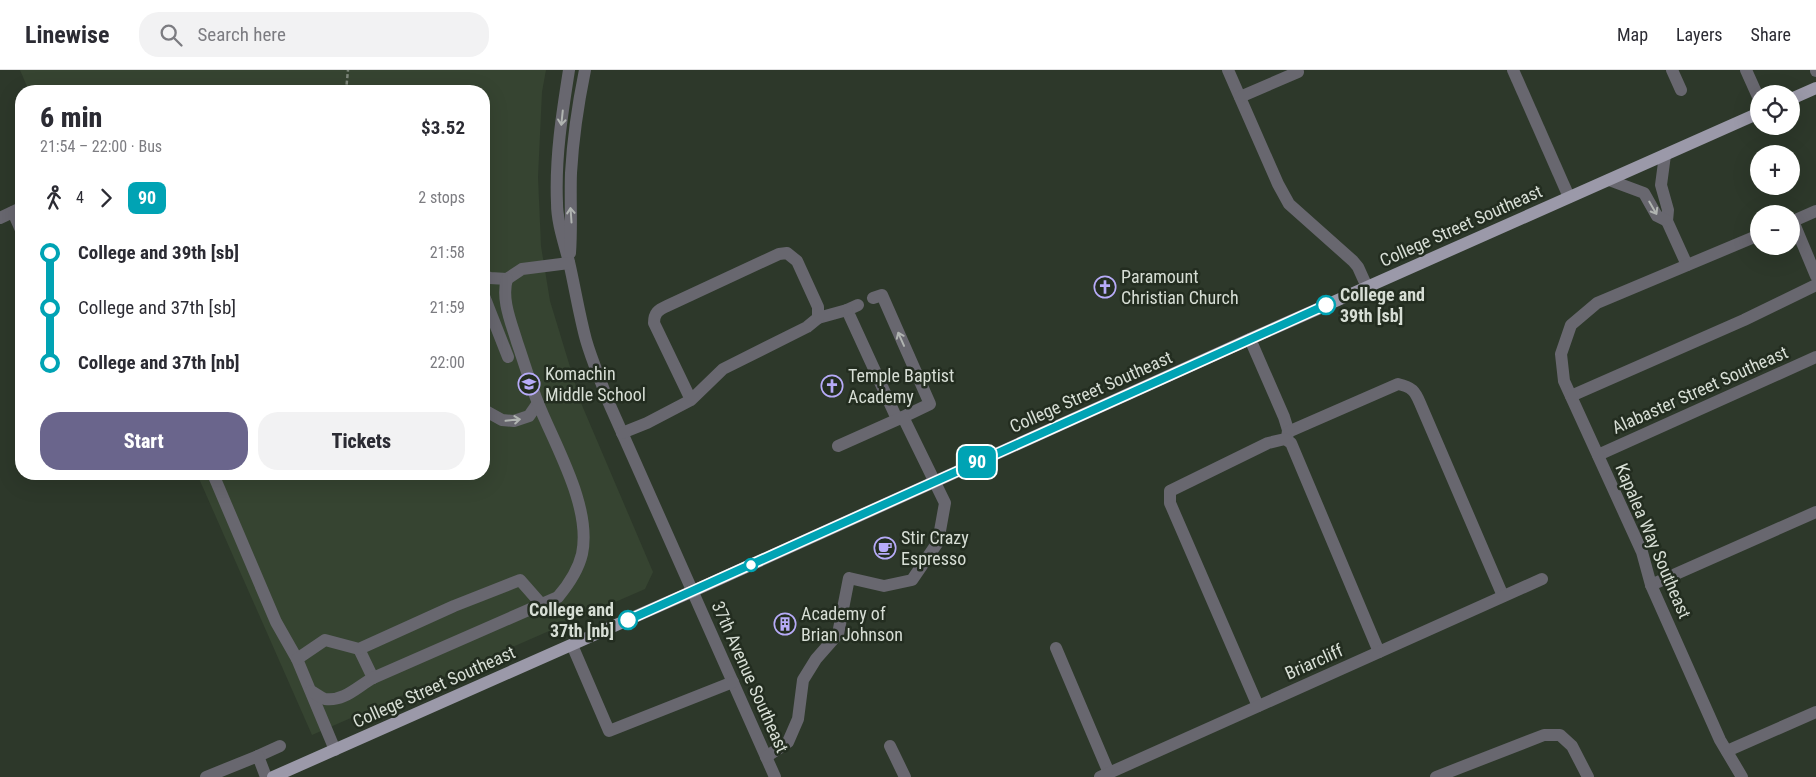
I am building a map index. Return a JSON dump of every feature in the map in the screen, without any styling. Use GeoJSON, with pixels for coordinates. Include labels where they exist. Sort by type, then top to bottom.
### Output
{"type":"FeatureCollection","features":[{"type":"Feature","properties":{"kind":"main road"},"geometry":{"type":"LineString","coordinates":[[1800,95],[1816,88]]}},
{"type":"Feature","properties":{"kind":"main road","name":"College Street Southeast"},"geometry":{"type":"LineString","coordinates":[[273,777],[693,591],[1250,339],[1750,117]]}},
{"type":"Feature","properties":{"kind":"street"},"geometry":{"type":"LineString","coordinates":[[569,263],[559,226],[556,202],[562,113],[570,70]]}},
{"type":"Feature","properties":{"kind":"street"},"geometry":{"type":"LineString","coordinates":[[569,263],[572,224],[571,173],[576,117],[585,70]]}},
{"type":"Feature","properties":{"kind":"street"},"geometry":{"type":"LineString","coordinates":[[1228,70],[1278,184],[1289,204],[1353,261],[1358,267],[1367,287]]}},
{"type":"Feature","properties":{"kind":"street"},"geometry":{"type":"LineString","coordinates":[[1514,70],[1570,197]]}},
{"type":"Feature","properties":{"kind":"street"},"geometry":{"type":"LineString","coordinates":[[1672,70],[1681,90]]}},
{"type":"Feature","properties":{"kind":"street"},"geometry":{"type":"LineString","coordinates":[[1746,70],[1753,85]]}},
{"type":"Feature","properties":{"kind":"street"},"geometry":{"type":"LineString","coordinates":[[1240,97],[1298,72]]}},
{"type":"Feature","properties":{"kind":"street"},"geometry":{"type":"LineString","coordinates":[[1665,155],[1661,185],[1668,210],[1667,220],[1687,265],[1750,240]]}},
{"type":"Feature","properties":{"kind":"street"},"geometry":{"type":"LineString","coordinates":[[1609,180],[1644,193],[1657,216],[1667,220]]}},
{"type":"Feature","properties":{"kind":"street"},"geometry":{"type":"LineString","coordinates":[[0,218],[15,211]]}},
{"type":"Feature","properties":{"kind":"street"},"geometry":{"type":"LineString","coordinates":[[1800,218],[1816,211]]}},
{"type":"Feature","properties":{"kind":"street"},"geometry":{"type":"LineString","coordinates":[[1800,240],[1816,276]]}},
{"type":"Feature","properties":{"kind":"street"},"geometry":{"type":"LineString","coordinates":[[691,400],[654,323],[654,315],[659,309],[779,254],[787,253],[797,262],[818,307],[818,318]]}},
{"type":"Feature","properties":{"kind":"street"},"geometry":{"type":"LineString","coordinates":[[311,691],[325,699],[344,697],[358,686],[373,678],[558,597],[577,571],[582,553],[583,534],[580,506],[554,436],[538,403],[509,316],[504,288],[507,279],[522,268],[569,263]]}},
{"type":"Feature","properties":{"kind":"street","name":"37th Avenue Southeast"},"geometry":{"type":"LineString","coordinates":[[569,263],[572,285],[587,342],[608,401],[775,777]]}},
{"type":"Feature","properties":{"kind":"street","name":"Kapalea Way Southeast"},"geometry":{"type":"LineString","coordinates":[[1687,265],[1597,303],[1571,325],[1561,354],[1564,381],[1642,552],[1652,585],[1724,746],[1742,777]]}},
{"type":"Feature","properties":{"kind":"street"},"geometry":{"type":"LineString","coordinates":[[490,278],[507,279]]}},
{"type":"Feature","properties":{"kind":"street"},"geometry":{"type":"LineString","coordinates":[[1571,396],[1744,320],[1816,285]]}},
{"type":"Feature","properties":{"kind":"street"},"geometry":{"type":"LineString","coordinates":[[838,446],[930,404],[882,295],[873,298]]}},
{"type":"Feature","properties":{"kind":"street"},"geometry":{"type":"LineString","coordinates":[[622,433],[647,423],[691,400],[723,369],[807,327],[818,318],[852,308],[900,418],[945,503],[938,542],[912,580],[884,586],[849,578],[838,634],[816,658],[803,680],[798,718],[788,742],[766,757]]}},
{"type":"Feature","properties":{"kind":"street"},"geometry":{"type":"LineString","coordinates":[[490,311],[508,357]]}},
{"type":"Feature","properties":{"kind":"street"},"geometry":{"type":"LineString","coordinates":[[1250,339],[1284,417],[1287,437],[1379,652]]}},
{"type":"Feature","properties":{"kind":"street","name":"Alabaster Street Southeast"},"geometry":{"type":"LineString","coordinates":[[1598,455],[1816,358]]}},
{"type":"Feature","properties":{"kind":"street"},"geometry":{"type":"LineString","coordinates":[[1258,706],[1170,503],[1170,491],[1268,443],[1285,439],[1398,384],[1410,386],[1415,391],[1503,596]]}},
{"type":"Feature","properties":{"kind":"street"},"geometry":{"type":"LineString","coordinates":[[490,413],[502,420],[514,422],[529,416],[538,403]]}},
{"type":"Feature","properties":{"kind":"street"},"geometry":{"type":"LineString","coordinates":[[217,480],[276,622],[297,659],[335,750]]}},
{"type":"Feature","properties":{"kind":"street"},"geometry":{"type":"LineString","coordinates":[[1652,585],[1816,512]]}},
{"type":"Feature","properties":{"kind":"street","name":"Briarcliff"},"geometry":{"type":"LineString","coordinates":[[1105,775],[1542,579]]}},
{"type":"Feature","properties":{"kind":"street"},"geometry":{"type":"LineString","coordinates":[[297,659],[325,640],[360,649],[454,606],[520,580],[542,605]]}},
{"type":"Feature","properties":{"kind":"street"},"geometry":{"type":"LineString","coordinates":[[572,644],[609,730],[733,682]]}},
{"type":"Feature","properties":{"kind":"street"},"geometry":{"type":"LineString","coordinates":[[1056,648],[1105,775]]}},
{"type":"Feature","properties":{"kind":"street"},"geometry":{"type":"LineString","coordinates":[[360,649],[373,678]]}},
{"type":"Feature","properties":{"kind":"street"},"geometry":{"type":"LineString","coordinates":[[1724,746],[1816,712]]}},
{"type":"Feature","properties":{"kind":"street"},"geometry":{"type":"LineString","coordinates":[[1436,777],[1544,735],[1560,735],[1572,746],[1588,777]]}},
{"type":"Feature","properties":{"kind":"street"},"geometry":{"type":"LineString","coordinates":[[206,777],[280,746]]}},
{"type":"Feature","properties":{"kind":"street"},"geometry":{"type":"LineString","coordinates":[[890,746],[905,777]]}},
{"type":"Feature","properties":{"kind":"street"},"geometry":{"type":"LineString","coordinates":[[258,756],[266,777]]}},
{"type":"Feature","properties":{"kind":"path"},"geometry":{"type":"LineString","coordinates":[[347,85],[348,70]]}},
{"type":"Feature","properties":{"kind":"shaded area","name":"Komachin Middle School"},"geometry":{"type":"Polygon","coordinates":[[[20,70],[546,70],[542,92],[538,177],[541,246],[550,301],[581,403],[653,572],[645,589],[312,735],[200,480],[490,480],[490,85],[26,85],[20,70]]]}},
{"type":"Feature","properties":{"kind":"bus line","name":"90"},"geometry":{"type":"LineString","coordinates":[[628,620],[1326,305]]}},
{"type":"Feature","properties":{"kind":"place","name":"Paramount Christian Church"},"geometry":{"type":"Point","coordinates":[1105,287]}},
{"type":"Feature","properties":{"kind":"place","name":"College and 39th [sb]"},"geometry":{"type":"Point","coordinates":[1326,305]}},
{"type":"Feature","properties":{"kind":"place","name":"Komachin Middle School"},"geometry":{"type":"Point","coordinates":[529,384]}},
{"type":"Feature","properties":{"kind":"place","name":"Temple Baptist Academy"},"geometry":{"type":"Point","coordinates":[832,386]}},
{"type":"Feature","properties":{"kind":"place","name":"Stir Crazy Espresso"},"geometry":{"type":"Point","coordinates":[885,548]}},
{"type":"Feature","properties":{"kind":"place","name":"College and 37th [nb]"},"geometry":{"type":"Point","coordinates":[628,620]}},
{"type":"Feature","properties":{"kind":"place","name":"Academy of Brian Johnson"},"geometry":{"type":"Point","coordinates":[785,624]}}]}
